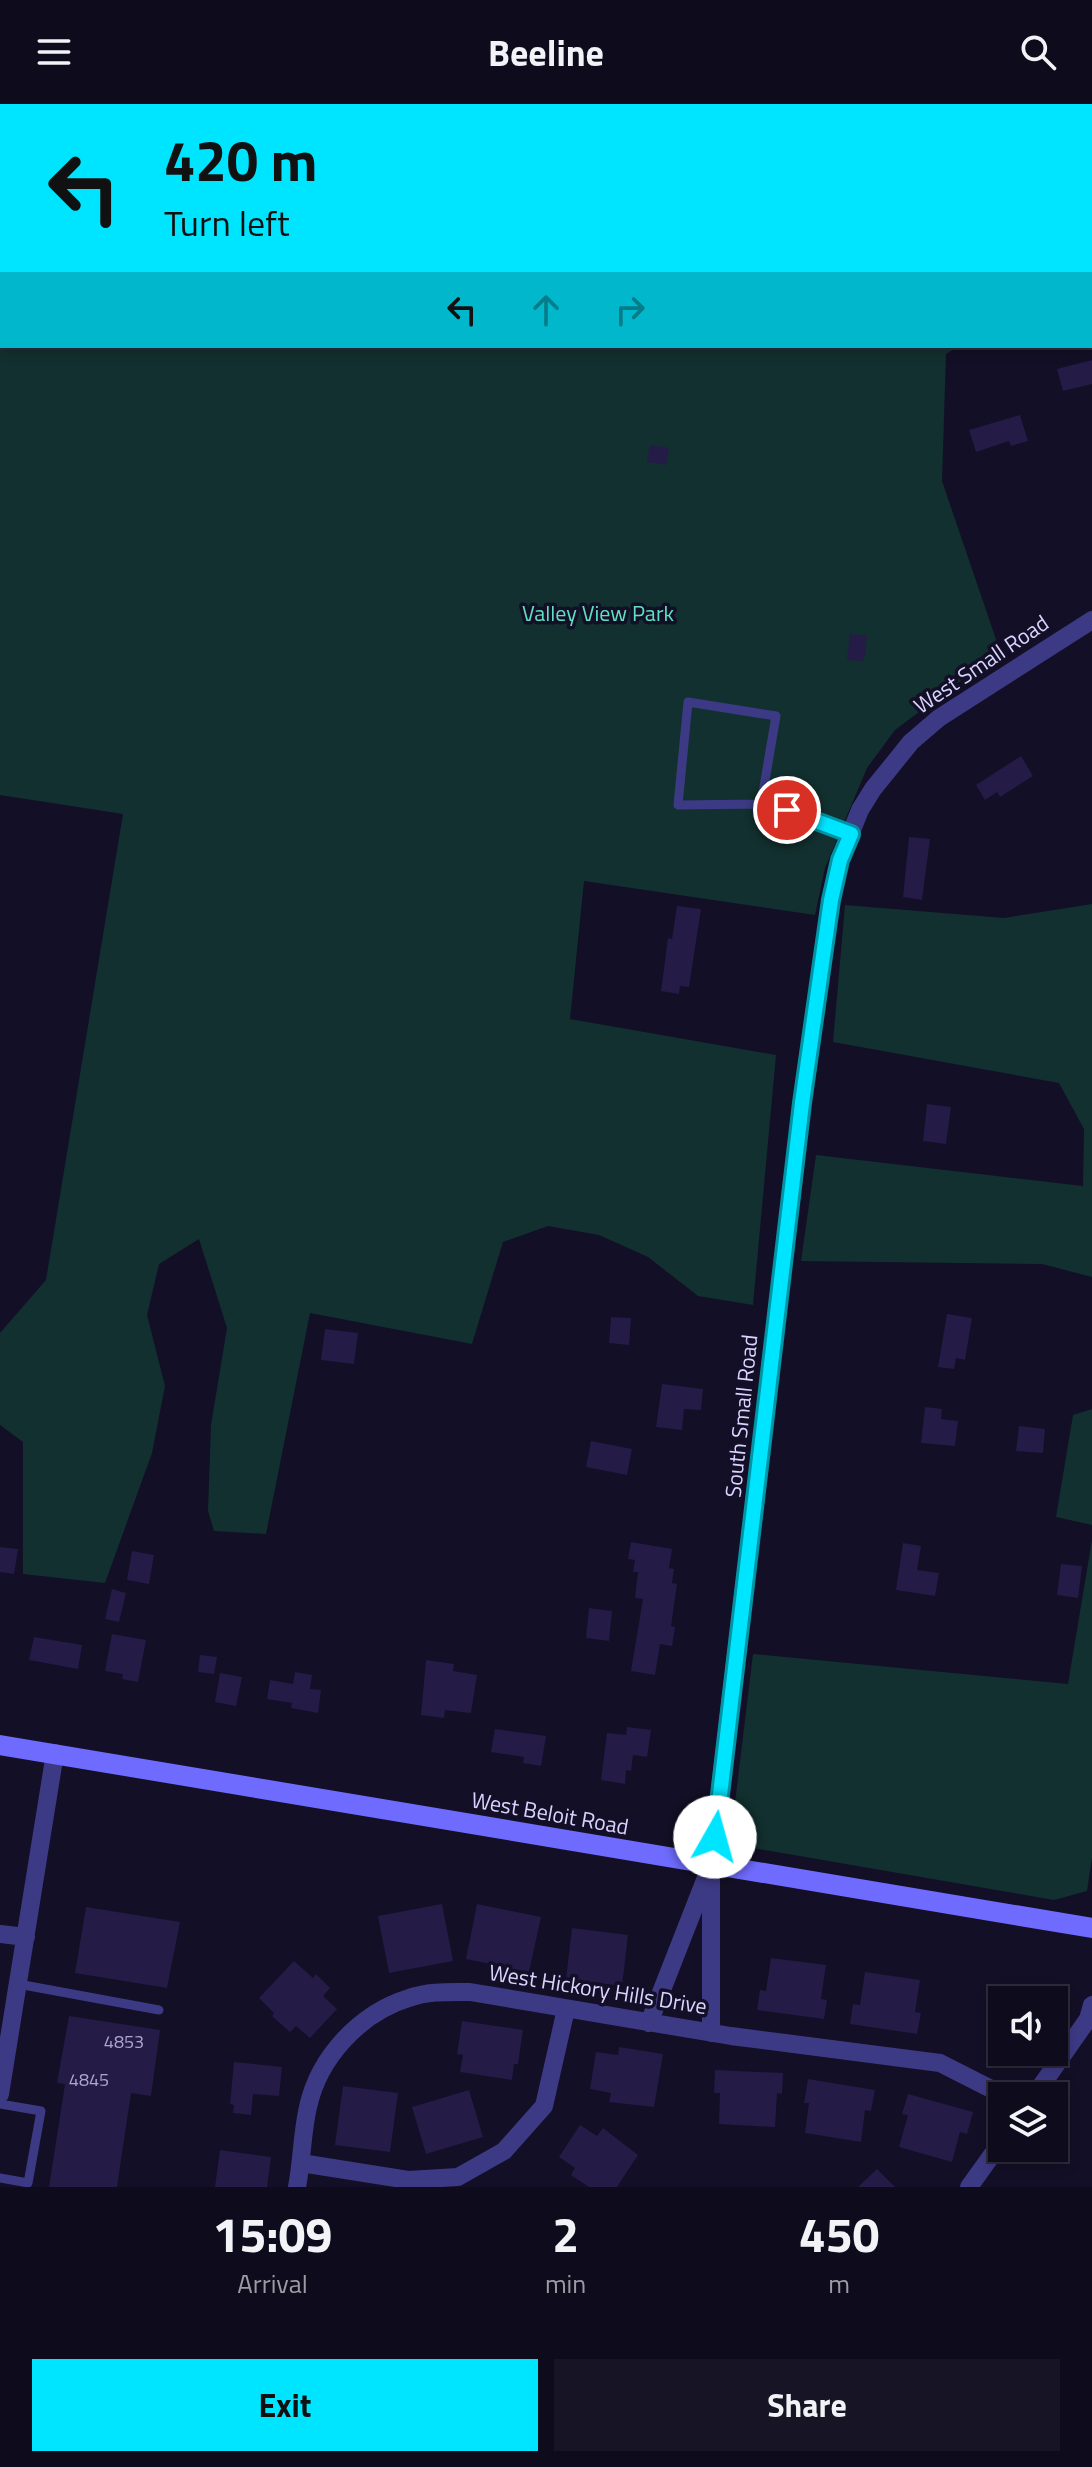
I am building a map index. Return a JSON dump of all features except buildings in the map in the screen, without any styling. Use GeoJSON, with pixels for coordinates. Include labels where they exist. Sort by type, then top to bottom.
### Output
{"type":"FeatureCollection","features":[{"type":"Feature","properties":{"kind":"main road","name":"West Beloit Road"},"geometry":{"type":"LineString","coordinates":[[0,1745],[1092,1928]]}},
{"type":"Feature","properties":{"kind":"street","name":"West Small Road"},"geometry":{"type":"LineString","coordinates":[[851,834],[873,789],[911,742],[939,718],[1092,620]]}},
{"type":"Feature","properties":{"kind":"street","name":"South Small Road"},"geometry":{"type":"LineString","coordinates":[[711,1864],[806,1073],[831,900],[840,860],[851,834]]}},
{"type":"Feature","properties":{"kind":"street"},"geometry":{"type":"LineString","coordinates":[[0,2094],[55,1753]]}},
{"type":"Feature","properties":{"kind":"street"},"geometry":{"type":"LineString","coordinates":[[649,2023],[711,1864]]}},
{"type":"Feature","properties":{"kind":"street"},"geometry":{"type":"LineString","coordinates":[[711,1864],[711,2033]]}},
{"type":"Feature","properties":{"kind":"street"},"geometry":{"type":"LineString","coordinates":[[0,1934],[26,1937]]}},
{"type":"Feature","properties":{"kind":"street","name":"West Hickory Hills Drive"},"geometry":{"type":"LineString","coordinates":[[297,2187],[308,2105],[322,2071],[347,2034],[382,2009],[409,1997],[441,1992],[470,1992],[711,2033],[940,2063],[988,2087]]}},
{"type":"Feature","properties":{"kind":"street"},"geometry":{"type":"LineString","coordinates":[[1044,2082],[1088,2019],[1092,2005]]}},
{"type":"Feature","properties":{"kind":"street"},"geometry":{"type":"LineString","coordinates":[[301,2163],[408,2180],[458,2177],[504,2151],[544,2106],[566,2009]]}},
{"type":"Feature","properties":{"kind":"street"},"geometry":{"type":"LineString","coordinates":[[969,2187],[988,2161]]}},
{"type":"Feature","properties":{"kind":"lane"},"geometry":{"type":"LineString","coordinates":[[761,804],[776,716],[688,702],[678,805],[761,804],[787,810],[851,834]]}},
{"type":"Feature","properties":{"kind":"lane"},"geometry":{"type":"LineString","coordinates":[[18,1984],[159,2010]]}},
{"type":"Feature","properties":{"kind":"lane"},"geometry":{"type":"LineString","coordinates":[[0,2104],[41,2111],[28,2183],[0,2178]]}},
{"type":"Feature","properties":{"kind":"green space","name":"Valley View Park"},"geometry":{"type":"Polygon","coordinates":[[[0,348],[956,348],[946,354],[942,481],[1000,651],[895,730],[867,768],[825,868],[815,915],[584,881],[570,1019],[776,1055],[753,1305],[698,1296],[648,1257],[599,1235],[548,1226],[503,1242],[472,1344],[310,1313],[266,1534],[214,1531],[208,1511],[211,1425],[227,1328],[199,1239],[159,1264],[147,1315],[165,1386],[152,1453],[105,1583],[23,1574],[23,1442],[0,1425],[0,1333],[46,1280],[123,814],[0,795],[0,348]]]}},
{"type":"Feature","properties":{"kind":"green space"},"geometry":{"type":"Polygon","coordinates":[[[1092,904],[1092,1277],[1042,1264],[801,1261],[816,1155],[1083,1186],[1084,1129],[1059,1083],[833,1042],[845,905],[1004,918],[1092,904]]]}},
{"type":"Feature","properties":{"kind":"green space"},"geometry":{"type":"Polygon","coordinates":[[[1092,1409],[1092,1525],[1056,1517],[1073,1415],[1092,1409]]]}},
{"type":"Feature","properties":{"kind":"green space"},"geometry":{"type":"Polygon","coordinates":[[[1092,1540],[1092,1857],[1087,1891],[1054,1900],[730,1844],[753,1654],[1068,1684],[1092,1540]]]}},
{"type":"Feature","properties":{"kind":"route"},"geometry":{"type":"LineString","coordinates":[[715,1837],[802,1103],[831,900],[840,860],[851,834],[787,810]]}}]}
